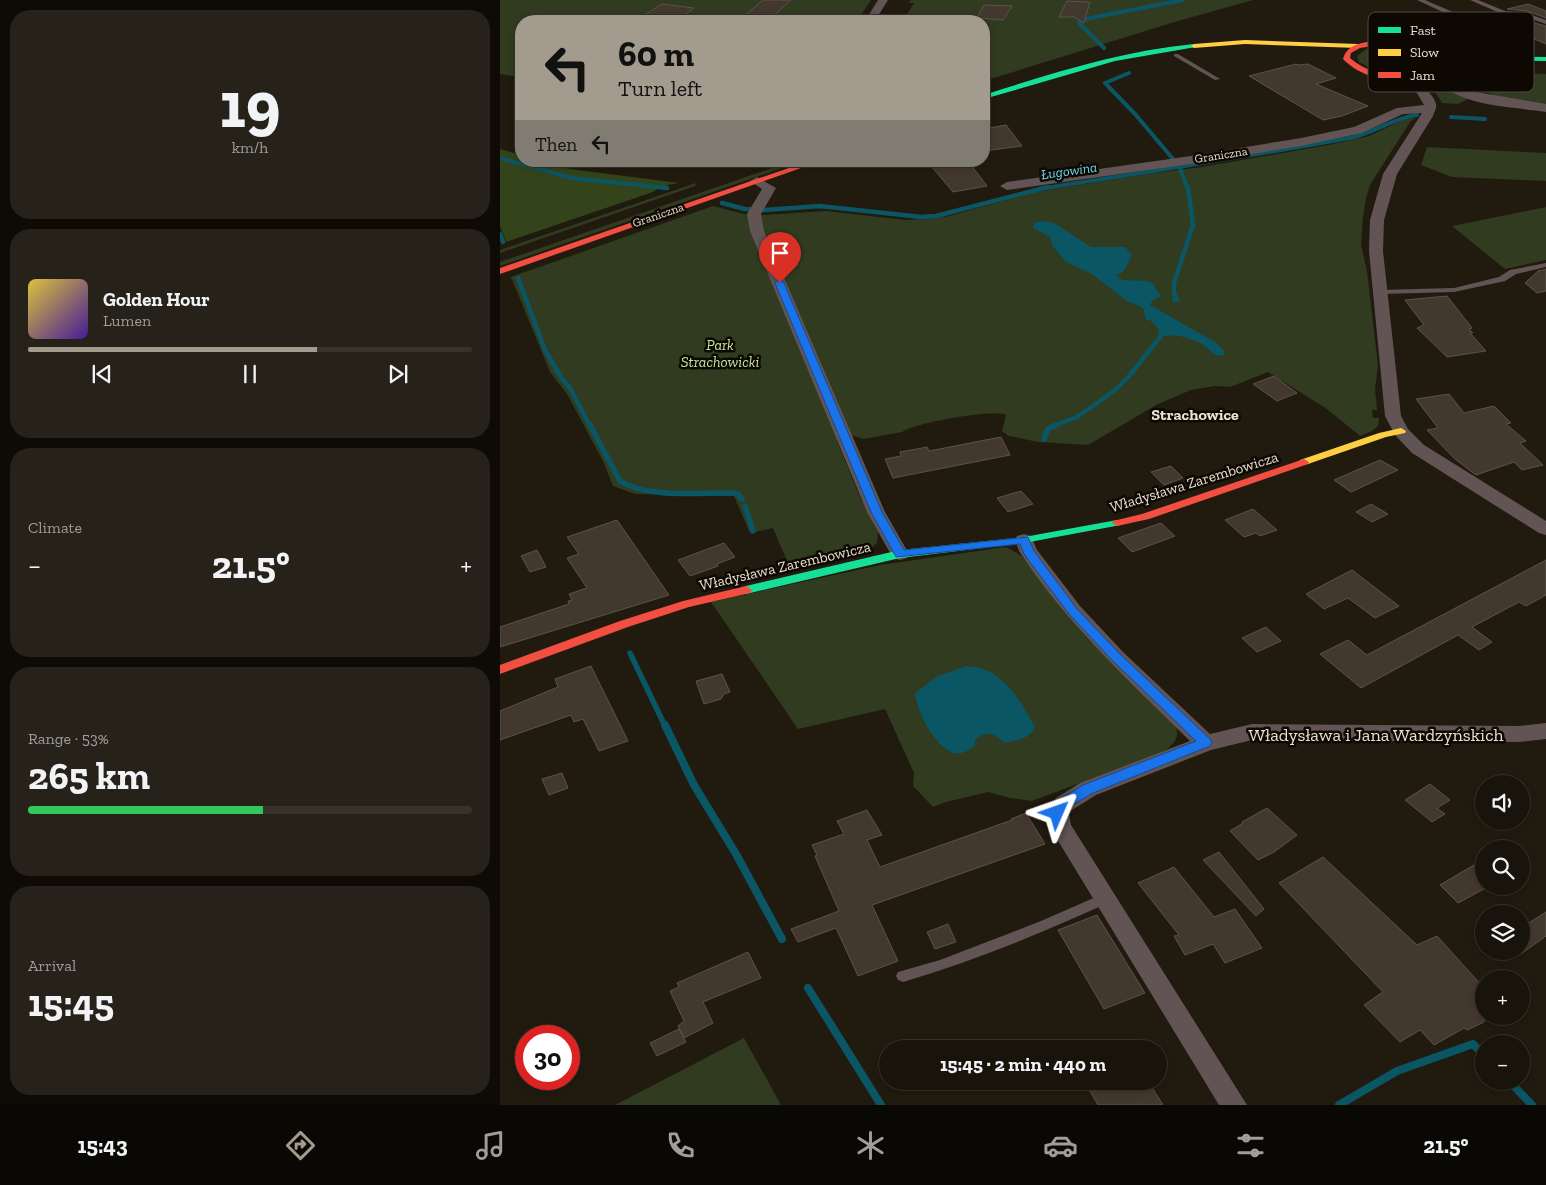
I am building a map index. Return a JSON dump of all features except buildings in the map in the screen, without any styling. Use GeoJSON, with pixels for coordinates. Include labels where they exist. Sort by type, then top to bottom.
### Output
{"type":"FeatureCollection","features":[{"type":"Feature","properties":{"kind":"main road"},"geometry":{"type":"LineString","coordinates":[[990,95],[1093,63],[1163,48],[1245,42],[1358,46],[1368,44]]}},
{"type":"Feature","properties":{"kind":"main road"},"geometry":{"type":"LineString","coordinates":[[1346,59],[1348,52],[1358,46]]}},
{"type":"Feature","properties":{"kind":"main road"},"geometry":{"type":"LineString","coordinates":[[990,106],[1095,72],[1176,55],[1242,50],[1292,50],[1326,54],[1346,59],[1351,66],[1368,73]]}},
{"type":"Feature","properties":{"kind":"main road","name":"Graniczna"},"geometry":{"type":"LineString","coordinates":[[500,271],[768,167]]}},
{"type":"Feature","properties":{"kind":"main road","name":"Graniczna"},"geometry":{"type":"LineString","coordinates":[[757,172],[784,167]]}},
{"type":"Feature","properties":{"kind":"main road","name":"Władysława Zarembowicza"},"geometry":{"type":"LineString","coordinates":[[500,670],[624,624],[687,604],[900,554],[1024,540],[1090,529],[1145,516],[1383,435],[1401,431]]}},
{"type":"Feature","properties":{"kind":"street"},"geometry":{"type":"LineString","coordinates":[[874,15],[883,0]]}},
{"type":"Feature","properties":{"kind":"street"},"geometry":{"type":"LineString","coordinates":[[1423,92],[1430,101],[1430,108],[1390,174],[1377,220],[1376,251],[1392,410],[1401,431],[1432,460],[1546,528]]}},
{"type":"Feature","properties":{"kind":"street"},"geometry":{"type":"LineString","coordinates":[[1463,92],[1486,98],[1546,108]]}},
{"type":"Feature","properties":{"kind":"street","name":"Graniczna"},"geometry":{"type":"LineString","coordinates":[[1007,186],[1191,160],[1301,142],[1358,130],[1401,111],[1430,108]]}},
{"type":"Feature","properties":{"kind":"street"},"geometry":{"type":"LineString","coordinates":[[757,172],[769,188],[756,209],[757,231],[876,512],[900,554]]}},
{"type":"Feature","properties":{"kind":"street"},"geometry":{"type":"LineString","coordinates":[[1024,540],[1028,551],[1073,611],[1116,657],[1206,742]]}},
{"type":"Feature","properties":{"kind":"street","name":"Władysława i Jana Wardzyńskich"},"geometry":{"type":"LineString","coordinates":[[1234,1105],[1060,826],[1057,813],[1064,804],[1088,789],[1206,742],[1252,732],[1519,734],[1546,730]]}},
{"type":"Feature","properties":{"kind":"lane"},"geometry":{"type":"LineString","coordinates":[[1420,0],[1446,12]]}},
{"type":"Feature","properties":{"kind":"lane"},"geometry":{"type":"LineString","coordinates":[[1473,0],[1502,12]]}},
{"type":"Feature","properties":{"kind":"lane"},"geometry":{"type":"LineString","coordinates":[[1534,18],[1546,22]]}},
{"type":"Feature","properties":{"kind":"lane"},"geometry":{"type":"LineString","coordinates":[[1176,55],[1217,79]]}},
{"type":"Feature","properties":{"kind":"lane"},"geometry":{"type":"LineString","coordinates":[[1380,292],[1454,290],[1502,279],[1513,272],[1546,265]]}},
{"type":"Feature","properties":{"kind":"lane"},"geometry":{"type":"LineString","coordinates":[[903,976],[942,965],[1046,925],[1105,898]]}},
{"type":"Feature","properties":{"kind":"green space"},"geometry":{"type":"Polygon","coordinates":[[[500,0],[871,0],[861,15],[515,15],[515,76],[500,74],[500,0]]]}},
{"type":"Feature","properties":{"kind":"green space"},"geometry":{"type":"Polygon","coordinates":[[[911,0],[1253,0],[1178,21],[990,79],[990,15],[907,15],[914,3],[909,3],[911,0]]]}},
{"type":"Feature","properties":{"kind":"green space"},"geometry":{"type":"Polygon","coordinates":[[[1368,49],[1368,66],[1359,62],[1357,56],[1368,49]]]}},
{"type":"Feature","properties":{"kind":"green space"},"geometry":{"type":"Polygon","coordinates":[[[1534,74],[1546,74],[1546,105],[1499,97],[1486,92],[1534,92],[1534,74]]]}},
{"type":"Feature","properties":{"kind":"green space"},"geometry":{"type":"Polygon","coordinates":[[[1435,92],[1454,92],[1470,98],[1458,104],[1442,103],[1435,92]]]}},
{"type":"Feature","properties":{"kind":"green space","name":"Park Strachowicki"},"geometry":{"type":"Polygon","coordinates":[[[1415,118],[1410,122],[1370,185],[1363,218],[1361,245],[1367,271],[1378,365],[1375,389],[1377,410],[1372,410],[1373,418],[1379,418],[1378,426],[1372,431],[1360,436],[1327,409],[1268,372],[1230,387],[1215,386],[1191,390],[1158,404],[1088,445],[1038,442],[1009,436],[1002,431],[1006,415],[998,414],[970,415],[910,428],[902,432],[864,439],[850,435],[837,441],[859,495],[878,532],[877,543],[863,555],[790,568],[773,528],[750,533],[734,496],[635,494],[613,486],[604,463],[567,394],[550,372],[511,277],[713,206],[744,214],[764,215],[826,211],[905,220],[930,219],[949,216],[1035,192],[1202,167],[1328,145],[1369,136],[1405,119],[1415,118]]]}},
{"type":"Feature","properties":{"kind":"green space"},"geometry":{"type":"Polygon","coordinates":[[[1427,147],[1546,153],[1546,181],[1452,177],[1421,165],[1427,147]]]}},
{"type":"Feature","properties":{"kind":"green space"},"geometry":{"type":"Polygon","coordinates":[[[500,149],[515,153],[515,167],[564,167],[679,183],[663,186],[653,192],[506,242],[500,226],[500,149]]]}},
{"type":"Feature","properties":{"kind":"green space"},"geometry":{"type":"Polygon","coordinates":[[[775,167],[785,167],[500,266],[500,262],[775,167]]]}},
{"type":"Feature","properties":{"kind":"green space"},"geometry":{"type":"Polygon","coordinates":[[[696,183],[695,186],[500,253],[500,250],[696,183]]]}},
{"type":"Feature","properties":{"kind":"green space"},"geometry":{"type":"Polygon","coordinates":[[[1546,207],[1546,260],[1505,269],[1452,226],[1546,207]]]}},
{"type":"Feature","properties":{"kind":"green space"},"geometry":{"type":"Polygon","coordinates":[[[1006,547],[1022,556],[1088,639],[1173,717],[1177,736],[1165,751],[1032,801],[988,792],[933,807],[913,786],[914,773],[885,709],[798,729],[711,602],[880,565],[1006,547]]]}},
{"type":"Feature","properties":{"kind":"green space"},"geometry":{"type":"Polygon","coordinates":[[[744,1038],[781,1105],[615,1105],[744,1038]]]}},
{"type":"Feature","properties":{"kind":"water"},"geometry":{"type":"Polygon","coordinates":[[[1040,221],[1054,223],[1091,247],[1125,247],[1132,255],[1124,271],[1116,275],[1122,280],[1147,281],[1154,284],[1156,290],[1162,296],[1153,300],[1150,305],[1215,342],[1223,349],[1225,354],[1216,355],[1202,344],[1186,338],[1161,336],[1157,327],[1150,320],[1146,320],[1143,308],[1127,301],[1092,274],[1066,262],[1051,244],[1050,237],[1033,228],[1034,223],[1040,221]]]}},
{"type":"Feature","properties":{"kind":"water"},"geometry":{"type":"Polygon","coordinates":[[[967,666],[991,672],[1008,687],[1023,706],[1035,727],[1030,734],[1005,743],[994,735],[983,734],[975,740],[975,746],[960,753],[954,753],[940,744],[923,718],[915,693],[938,676],[967,666]]]}},
{"type":"Feature","properties":{"kind":"waterway"},"geometry":{"type":"LineString","coordinates":[[1104,48],[1079,23],[1080,20],[1183,0]]}},
{"type":"Feature","properties":{"kind":"waterway"},"geometry":{"type":"LineString","coordinates":[[1129,73],[1105,83],[1135,114],[1173,159]]}},
{"type":"Feature","properties":{"kind":"waterway","name":"Ługowina"},"geometry":{"type":"LineString","coordinates":[[1042,188],[1349,138],[1399,119],[1417,115]]}},
{"type":"Feature","properties":{"kind":"waterway"},"geometry":{"type":"LineString","coordinates":[[1451,117],[1485,119]]}},
{"type":"Feature","properties":{"kind":"waterway","name":"Ługowina"},"geometry":{"type":"LineString","coordinates":[[500,158],[515,162]]}},
{"type":"Feature","properties":{"kind":"waterway","name":"Ługowina"},"geometry":{"type":"LineString","coordinates":[[532,167],[572,178],[667,188],[660,187]]}},
{"type":"Feature","properties":{"kind":"waterway"},"geometry":{"type":"LineString","coordinates":[[1180,168],[1188,189]]}},
{"type":"Feature","properties":{"kind":"waterway","name":"Ługowina"},"geometry":{"type":"LineString","coordinates":[[1042,188],[1048,187]]}},
{"type":"Feature","properties":{"kind":"waterway"},"geometry":{"type":"LineString","coordinates":[[1174,300],[1177,299],[1174,293],[1174,283],[1193,225],[1188,187]]}},
{"type":"Feature","properties":{"kind":"waterway","name":"Ługowina"},"geometry":{"type":"LineString","coordinates":[[722,203],[745,209],[764,210],[820,206],[921,217],[936,216],[1042,188]]}},
{"type":"Feature","properties":{"kind":"waterway"},"geometry":{"type":"LineString","coordinates":[[500,234],[503,242]]}},
{"type":"Feature","properties":{"kind":"waterway"},"geometry":{"type":"LineString","coordinates":[[518,278],[545,350],[570,388],[590,426]]}},
{"type":"Feature","properties":{"kind":"waterway"},"geometry":{"type":"LineString","coordinates":[[1053,426],[1077,417],[1114,391],[1130,375],[1161,336],[1161,329]]}},
{"type":"Feature","properties":{"kind":"waterway"},"geometry":{"type":"LineString","coordinates":[[590,425],[620,481],[632,487],[675,493],[733,493],[739,495],[742,499]]}},
{"type":"Feature","properties":{"kind":"waterway"},"geometry":{"type":"LineString","coordinates":[[1044,439],[1048,429],[1056,425]]}},
{"type":"Feature","properties":{"kind":"waterway"},"geometry":{"type":"LineString","coordinates":[[745,506],[753,531]]}},
{"type":"Feature","properties":{"kind":"waterway"},"geometry":{"type":"LineString","coordinates":[[630,653],[665,726]]}},
{"type":"Feature","properties":{"kind":"waterway"},"geometry":{"type":"LineString","coordinates":[[665,725],[694,785],[736,854],[782,939]]}},
{"type":"Feature","properties":{"kind":"waterway"},"geometry":{"type":"LineString","coordinates":[[808,988],[881,1105]]}},
{"type":"Feature","properties":{"kind":"waterway"},"geometry":{"type":"LineString","coordinates":[[1339,1105],[1397,1071],[1473,1044],[1475,1046]]}},
{"type":"Feature","properties":{"kind":"waterway"},"geometry":{"type":"LineString","coordinates":[[1518,1090],[1532,1105]]}},
{"type":"Feature","properties":{"kind":"traffic: fast"},"geometry":{"type":"LineString","coordinates":[[990,95],[1114,59],[1141,53],[1194,46]]}},
{"type":"Feature","properties":{"kind":"traffic: fast"},"geometry":{"type":"LineString","coordinates":[[1534,59],[1546,59]]}},
{"type":"Feature","properties":{"kind":"traffic: fast"},"geometry":{"type":"LineString","coordinates":[[746,590],[900,554],[1024,540],[1117,523]]}},
{"type":"Feature","properties":{"kind":"traffic: slow"},"geometry":{"type":"LineString","coordinates":[[1194,46],[1245,42],[1358,46]]}},
{"type":"Feature","properties":{"kind":"traffic: slow"},"geometry":{"type":"LineString","coordinates":[[1304,462],[1383,435],[1401,431]]}},
{"type":"Feature","properties":{"kind":"traffic: jam"},"geometry":{"type":"LineString","coordinates":[[1368,44],[1358,46],[1348,52],[1346,59],[1368,73]]}},
{"type":"Feature","properties":{"kind":"traffic: jam"},"geometry":{"type":"LineString","coordinates":[[500,271],[800,167]]}},
{"type":"Feature","properties":{"kind":"traffic: jam"},"geometry":{"type":"LineString","coordinates":[[1117,523],[1145,517],[1304,462]]}},
{"type":"Feature","properties":{"kind":"traffic: jam"},"geometry":{"type":"LineString","coordinates":[[500,670],[624,624],[687,604],[746,590]]}},
{"type":"Feature","properties":{"kind":"district","name":"Strachowice"},"geometry":{"type":"Point","coordinates":[1195,414]}},
{"type":"Feature","properties":{"kind":"route"},"geometry":{"type":"LineString","coordinates":[[780,283],[876,512],[900,554],[1024,540],[1028,551],[1073,611],[1116,657],[1206,742],[1088,789],[1064,804],[1057,813]]}}]}
